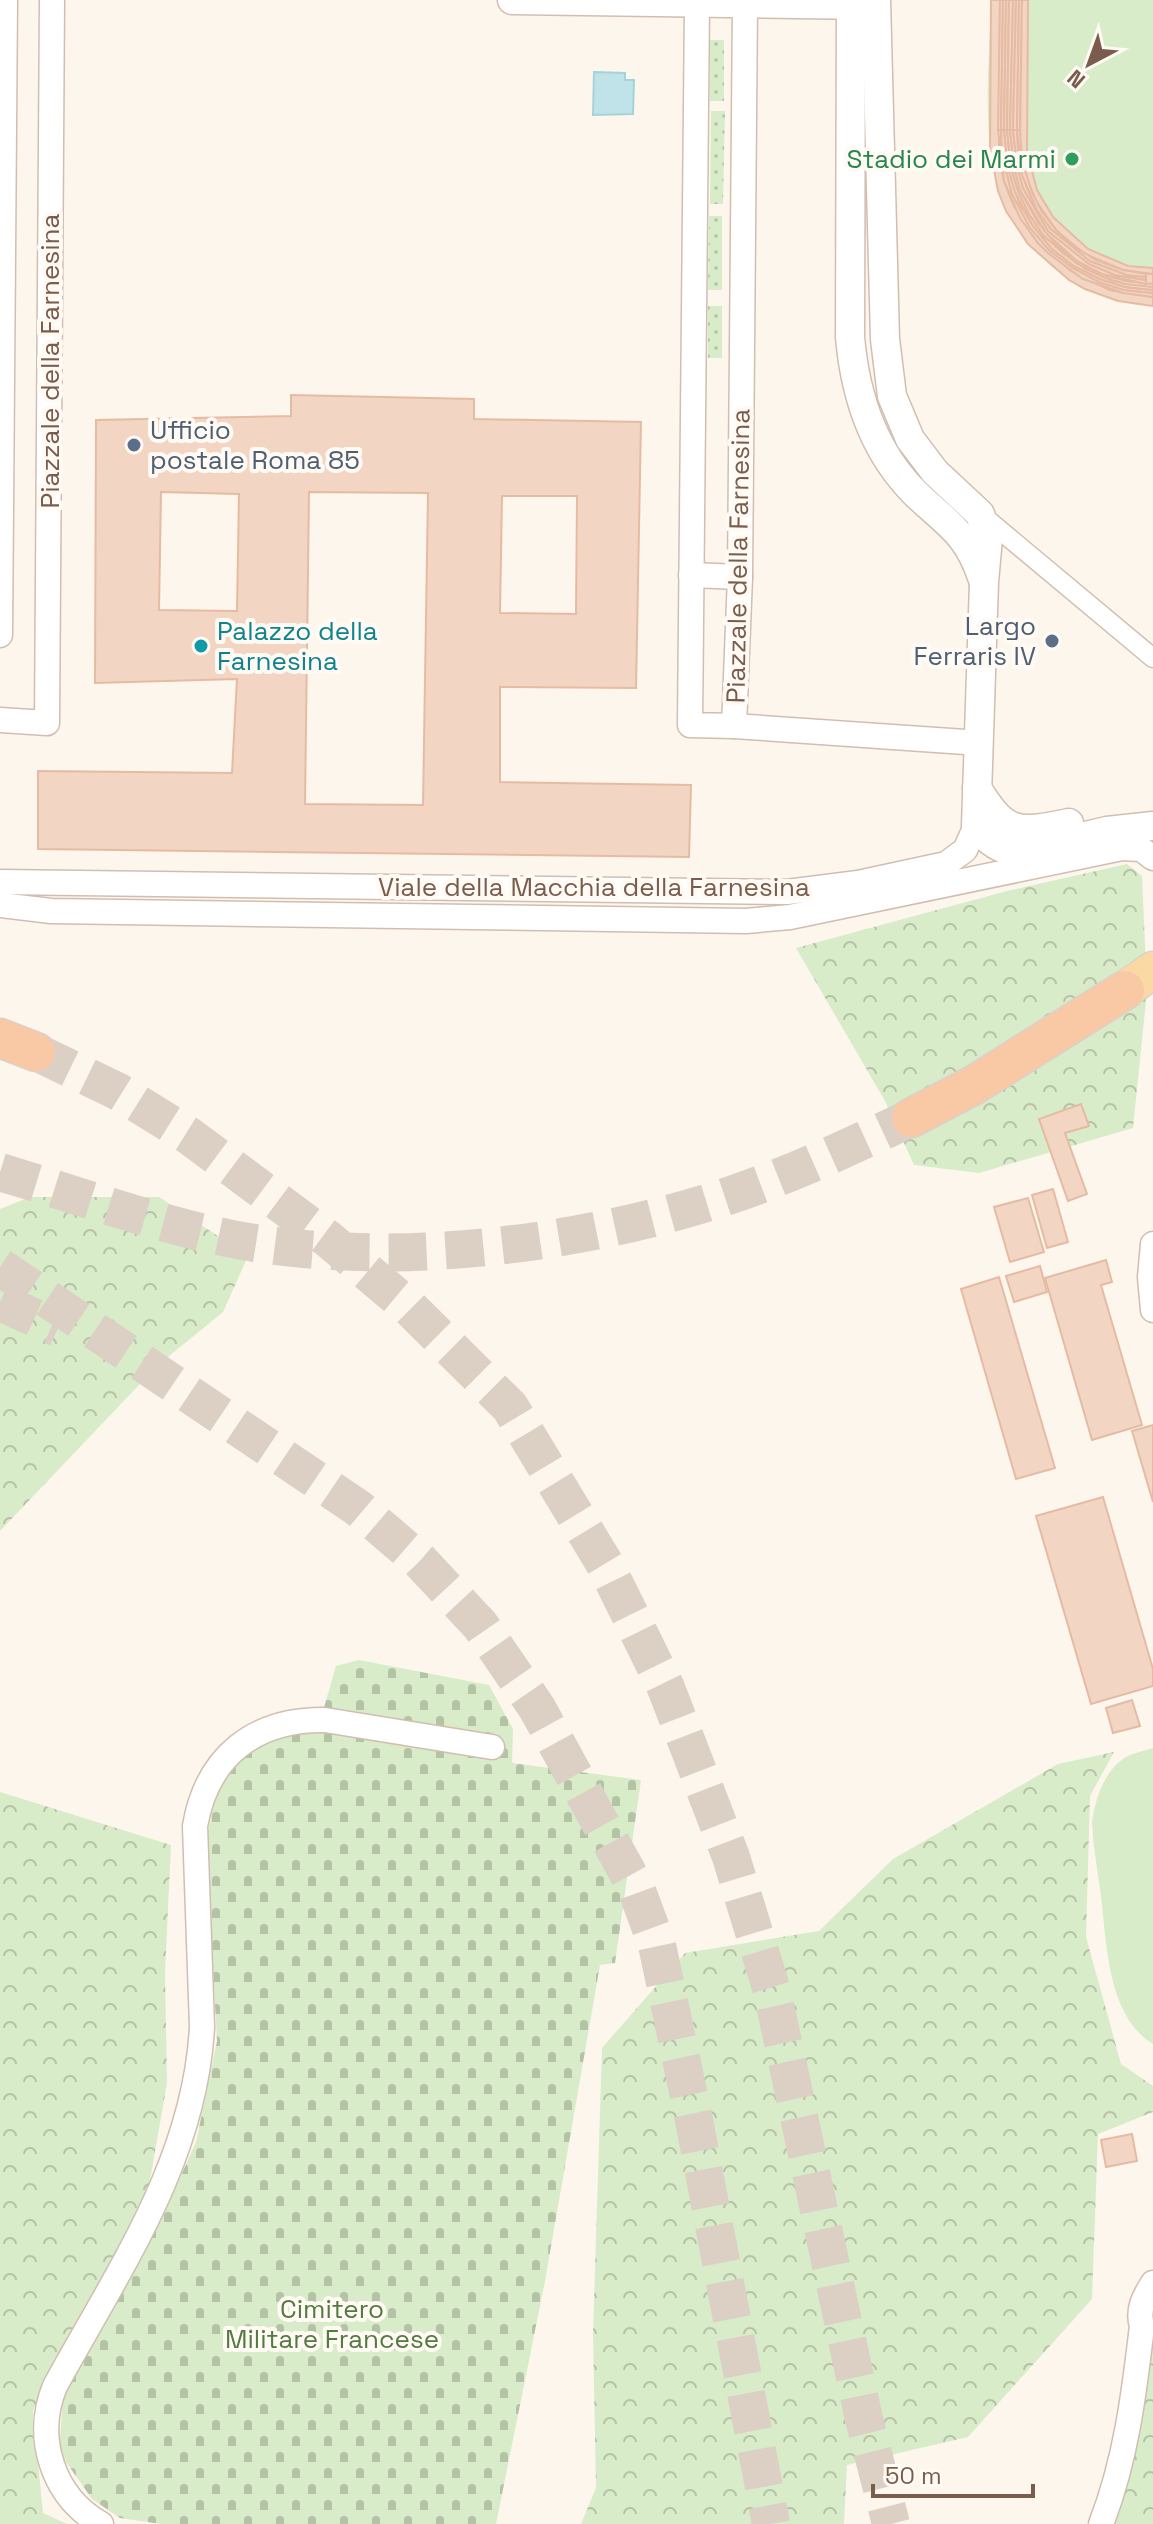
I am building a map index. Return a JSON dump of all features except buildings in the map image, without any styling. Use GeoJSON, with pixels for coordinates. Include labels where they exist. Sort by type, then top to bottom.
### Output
{"type":"FeatureCollection","features":[{"type":"Feature","properties":{"kind":"highway"},"geometry":{"type":"LineString","coordinates":[[911,1118],[974,1085],[1139,980]]}},
{"type":"Feature","properties":{"kind":"highway"},"geometry":{"type":"LineString","coordinates":[[0,1038],[36,1052]]}},
{"type":"Feature","properties":{"kind":"street","name":"Piazzale della Farnesina"},"geometry":{"type":"LineString","coordinates":[[0,635],[5,0]]}},
{"type":"Feature","properties":{"kind":"street","name":"Piazzale della Farnesina"},"geometry":{"type":"LineString","coordinates":[[0,720],[47,723],[52,0]]}},
{"type":"Feature","properties":{"kind":"street"},"geometry":{"type":"LineString","coordinates":[[512,0],[863,3]]}},
{"type":"Feature","properties":{"kind":"street","name":"Piazzale della Farnesina"},"geometry":{"type":"LineString","coordinates":[[697,3],[690,725],[734,726],[740,577],[745,3]]}},
{"type":"Feature","properties":{"kind":"street"},"geometry":{"type":"LineString","coordinates":[[863,3],[885,339],[892,396],[903,426],[921,455],[980,514],[1153,658]]}},
{"type":"Feature","properties":{"kind":"street"},"geometry":{"type":"LineString","coordinates":[[863,3],[850,337],[856,381],[872,428],[888,460],[913,491],[970,546],[984,582]]}},
{"type":"Feature","properties":{"kind":"street"},"geometry":{"type":"LineString","coordinates":[[980,514],[988,545],[984,582],[976,826],[990,842],[1018,852],[1107,831],[1153,826]]}},
{"type":"Feature","properties":{"kind":"street"},"geometry":{"type":"LineString","coordinates":[[691,575],[740,577]]}},
{"type":"Feature","properties":{"kind":"street"},"geometry":{"type":"LineString","coordinates":[[734,726],[980,743]]}},
{"type":"Feature","properties":{"kind":"street"},"geometry":{"type":"LineString","coordinates":[[977,788],[996,817],[1020,829],[1037,829],[1116,813],[1153,810]]}},
{"type":"Feature","properties":{"kind":"street","name":"Viale della Macchia della Farnesina"},"geometry":{"type":"LineString","coordinates":[[0,882],[773,893],[868,881],[954,860],[965,850],[976,826]]}},
{"type":"Feature","properties":{"kind":"street","name":"Viale della Macchia della Farnesina"},"geometry":{"type":"LineString","coordinates":[[0,905],[66,912],[726,922],[790,917],[1122,848],[1141,849],[1153,858]]}},
{"type":"Feature","properties":{"kind":"street"},"geometry":{"type":"LineString","coordinates":[[622,890],[726,922]]}},
{"type":"Feature","properties":{"kind":"street"},"geometry":{"type":"LineString","coordinates":[[1139,980],[1153,954]]}},
{"type":"Feature","properties":{"kind":"street"},"geometry":{"type":"LineString","coordinates":[[1153,1244],[1150,1277],[1153,1310]]}},
{"type":"Feature","properties":{"kind":"street"},"geometry":{"type":"LineString","coordinates":[[101,2524],[73,2501],[57,2476],[46,2445],[46,2416],[55,2386],[161,2193],[186,2125],[201,2053],[202,1972],[194,1844],[199,1801],[207,1783],[225,1759],[255,1735],[274,1725],[301,1720],[325,1720],[492,1747]]}},
{"type":"Feature","properties":{"kind":"street"},"geometry":{"type":"LineString","coordinates":[[1101,2524],[1113,2493],[1130,2425],[1148,2333],[1139,2317],[1153,2283]]}},
{"type":"Feature","properties":{"kind":"green space","name":"Stadio dei Marmi"},"geometry":{"type":"Polygon","coordinates":[[[991,0],[1153,0],[1153,306],[1126,302],[1075,283],[1052,267],[1026,240],[1008,210],[996,178],[990,144],[988,73],[991,0]]]}},
{"type":"Feature","properties":{"kind":"green space"},"geometry":{"type":"Polygon","coordinates":[[[710,40],[724,40],[724,101],[710,101],[710,40]]]}},
{"type":"Feature","properties":{"kind":"green space"},"geometry":{"type":"Polygon","coordinates":[[[711,111],[725,111],[723,204],[710,204],[711,111]]]}},
{"type":"Feature","properties":{"kind":"green space"},"geometry":{"type":"Polygon","coordinates":[[[709,216],[722,216],[722,290],[708,290],[709,216]]]}},
{"type":"Feature","properties":{"kind":"green space"},"geometry":{"type":"Polygon","coordinates":[[[708,306],[722,306],[722,358],[708,358],[708,306]]]}},
{"type":"Feature","properties":{"kind":"green space"},"geometry":{"type":"Polygon","coordinates":[[[1127,864],[1142,876],[1147,991],[1133,1128],[979,1173],[914,1165],[885,1101],[796,948],[1007,891],[1127,864]]]}},
{"type":"Feature","properties":{"kind":"green space"},"geometry":{"type":"Polygon","coordinates":[[[30,1197],[159,1197],[248,1256],[223,1312],[158,1365],[0,1531],[0,1209],[30,1197]]]}},
{"type":"Feature","properties":{"kind":"green space","name":"Cimitero Militare Francese"},"geometry":{"type":"Polygon","coordinates":[[[359,1660],[489,1685],[513,1729],[512,1763],[641,1780],[615,1963],[600,1965],[545,2281],[496,2524],[161,2524],[120,2518],[92,2499],[59,2452],[63,2396],[166,2209],[196,2142],[217,2041],[206,1841],[215,1797],[227,1776],[246,1755],[284,1732],[318,1728],[336,1666],[359,1660]]]}},
{"type":"Feature","properties":{"kind":"green space"},"geometry":{"type":"Polygon","coordinates":[[[1153,1748],[1153,2044],[1138,2032],[1126,2016],[1112,1978],[1092,1822],[1098,1797],[1110,1772],[1126,1757],[1153,1748]]]}},
{"type":"Feature","properties":{"kind":"green space"},"geometry":{"type":"Polygon","coordinates":[[[1114,1752],[1090,1796],[1086,1937],[1121,2064],[1153,2086],[1153,2112],[1098,2134],[1092,2299],[968,2437],[847,2465],[844,2524],[581,2524],[596,2488],[593,2333],[602,2048],[685,1953],[819,1931],[893,1859],[1058,1764],[1114,1752]]]}},
{"type":"Feature","properties":{"kind":"green space"},"geometry":{"type":"Polygon","coordinates":[[[0,1792],[171,1845],[165,1972],[167,2083],[144,2214],[54,2360],[33,2411],[43,2513],[67,2524],[0,2524],[0,1792]]]}},
{"type":"Feature","properties":{"kind":"green space"},"geometry":{"type":"Polygon","coordinates":[[[1150,2346],[1153,2347],[1153,2524],[1115,2524],[1143,2411],[1150,2346]]]}},
{"type":"Feature","properties":{"kind":"water"},"geometry":{"type":"Polygon","coordinates":[[[594,72],[625,73],[625,80],[634,80],[633,114],[593,115],[594,72]]]}},
{"type":"Feature","properties":{"kind":"tunnel"},"geometry":{"type":"LineString","coordinates":[[36,1052],[119,1092],[188,1135],[328,1239],[409,1307],[510,1407],[606,1566],[666,1688],[731,1857],[772,1991],[864,2419],[891,2524]]}},
{"type":"Feature","properties":{"kind":"tunnel"},"geometry":{"type":"LineString","coordinates":[[0,1172],[144,1217],[232,1239],[292,1248],[418,1252],[482,1248],[546,1239],[670,1213],[775,1179],[911,1118]]}},
{"type":"Feature","properties":{"kind":"tunnel"},"geometry":{"type":"LineString","coordinates":[[0,1267],[358,1508],[420,1561],[480,1625],[537,1708],[636,1888],[657,1945],[693,2115],[771,2524]]}},
{"type":"Feature","properties":{"kind":"tunnel"},"geometry":{"type":"LineString","coordinates":[[0,1302],[58,1328]]}},
{"type":"Feature","properties":{"kind":"place","name":"Stadio dei Marmi"},"geometry":{"type":"Point","coordinates":[1072,159]}},
{"type":"Feature","properties":{"kind":"place","name":"Ufficio postale Roma 85"},"geometry":{"type":"Point","coordinates":[134,445]}},
{"type":"Feature","properties":{"kind":"place","name":"Largo Ferraris IV"},"geometry":{"type":"Point","coordinates":[1052,641]}},
{"type":"Feature","properties":{"kind":"place","name":"Palazzo della Farnesina"},"geometry":{"type":"Point","coordinates":[201,646]}}]}
